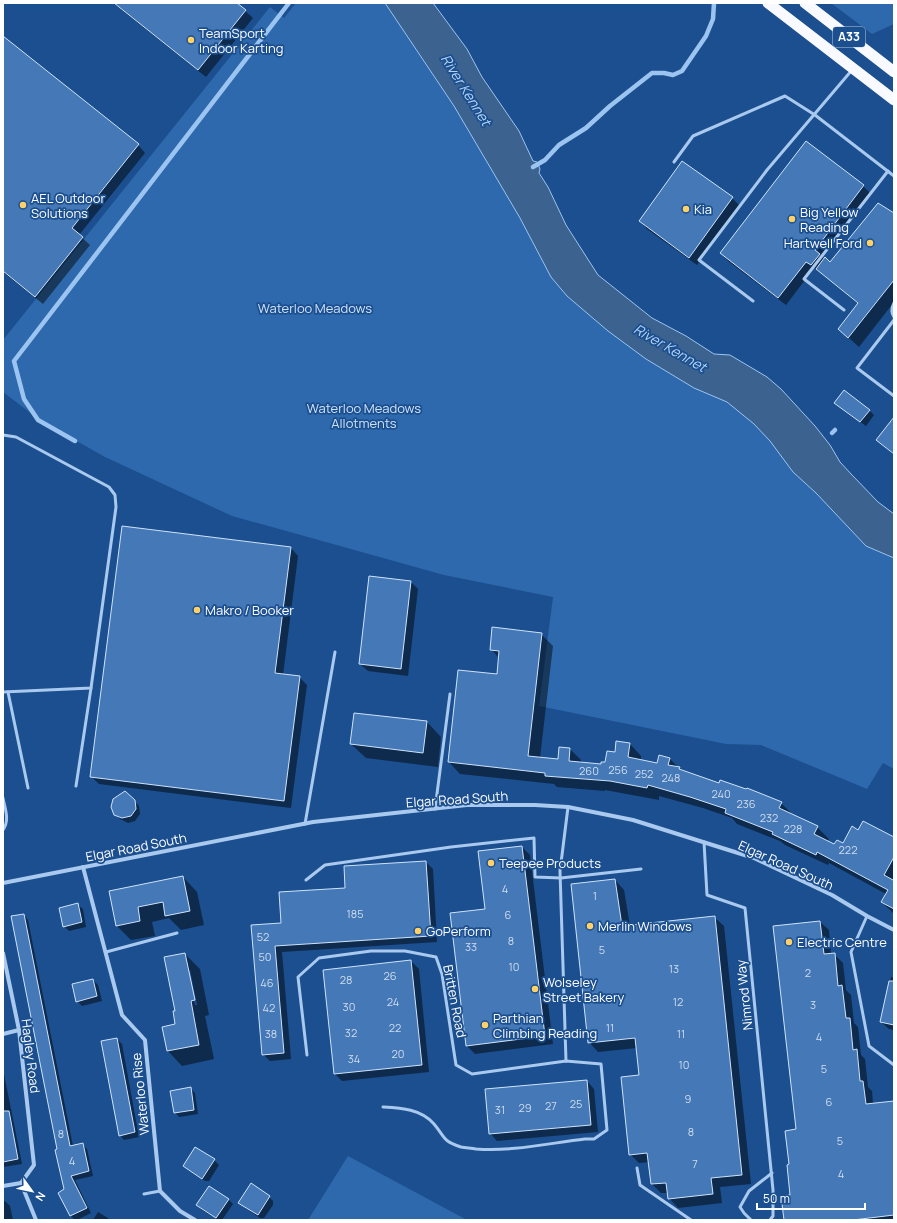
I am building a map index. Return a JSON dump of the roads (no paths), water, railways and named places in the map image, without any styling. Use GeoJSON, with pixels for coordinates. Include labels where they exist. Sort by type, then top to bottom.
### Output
{"type":"FeatureCollection","features":[{"type":"Feature","properties":{"kind":"highway","name":"A33"},"geometry":{"type":"LineString","coordinates":[[768,3],[894,100]]}},
{"type":"Feature","properties":{"kind":"highway","name":"A33"},"geometry":{"type":"LineString","coordinates":[[805,3],[894,72]]}},
{"type":"Feature","properties":{"kind":"street","name":"Elgar Road South"},"geometry":{"type":"LineString","coordinates":[[3,883],[305,824],[467,806],[535,805],[568,808],[633,820],[754,858],[832,895],[894,930]]}},
{"type":"Feature","properties":{"kind":"street","name":"Waterloo Rise"},"geometry":{"type":"LineString","coordinates":[[83,867],[122,1015],[145,1040],[160,1191]]}},
{"type":"Feature","properties":{"kind":"street","name":"Hagley Road"},"geometry":{"type":"LineString","coordinates":[[3,953],[19,1030],[34,1165],[21,1183]]}},
{"type":"Feature","properties":{"kind":"street"},"geometry":{"type":"LineString","coordinates":[[3,1034],[19,1030]]}},
{"type":"Feature","properties":{"kind":"street"},"geometry":{"type":"LineString","coordinates":[[3,1186],[21,1183],[36,1220]]}},
{"type":"Feature","properties":{"kind":"street"},"geometry":{"type":"LineString","coordinates":[[160,1191],[180,1211],[195,1220]]}},
{"type":"Feature","properties":{"kind":"lane"},"geometry":{"type":"LineString","coordinates":[[753,301],[699,260],[767,170],[853,69]]}},
{"type":"Feature","properties":{"kind":"lane"},"geometry":{"type":"LineString","coordinates":[[674,162],[693,136],[785,96],[815,115],[894,176]]}},
{"type":"Feature","properties":{"kind":"lane"},"geometry":{"type":"LineString","coordinates":[[844,310],[804,279],[888,171]]}},
{"type":"Feature","properties":{"kind":"lane"},"geometry":{"type":"LineString","coordinates":[[894,303],[892,306],[892,314],[894,317]]}},
{"type":"Feature","properties":{"kind":"lane"},"geometry":{"type":"LineString","coordinates":[[894,320],[857,368],[894,396]]}},
{"type":"Feature","properties":{"kind":"lane"},"geometry":{"type":"LineString","coordinates":[[3,435],[16,437],[109,487],[115,495],[116,507],[114,523],[76,786]]}},
{"type":"Feature","properties":{"kind":"lane"},"geometry":{"type":"LineString","coordinates":[[305,824],[335,652]]}},
{"type":"Feature","properties":{"kind":"lane"},"geometry":{"type":"LineString","coordinates":[[3,692],[91,688]]}},
{"type":"Feature","properties":{"kind":"lane"},"geometry":{"type":"LineString","coordinates":[[8,692],[28,788]]}},
{"type":"Feature","properties":{"kind":"lane"},"geometry":{"type":"LineString","coordinates":[[435,809],[450,694]]}},
{"type":"Feature","properties":{"kind":"lane"},"geometry":{"type":"LineString","coordinates":[[3,798],[7,818],[7,824],[3,830]]}},
{"type":"Feature","properties":{"kind":"lane"},"geometry":{"type":"LineString","coordinates":[[566,1061],[560,878],[568,808]]}},
{"type":"Feature","properties":{"kind":"lane"},"geometry":{"type":"LineString","coordinates":[[306,880],[325,865],[452,847],[534,838],[535,876],[560,878],[641,869]]}},
{"type":"Feature","properties":{"kind":"lane","name":"Nimrod Way"},"geometry":{"type":"LineString","coordinates":[[704,842],[707,895],[745,908],[772,1173],[773,1216],[770,1220]]}},
{"type":"Feature","properties":{"kind":"lane"},"geometry":{"type":"LineString","coordinates":[[867,916],[851,952],[869,1046],[894,1065]]}},
{"type":"Feature","properties":{"kind":"lane"},"geometry":{"type":"LineString","coordinates":[[106,952],[177,933]]}},
{"type":"Feature","properties":{"kind":"lane","name":"Britten Road"},"geometry":{"type":"LineString","coordinates":[[308,1055],[298,977],[319,958],[371,951],[404,951],[436,956],[442,974],[456,1065],[472,1074],[566,1061],[601,1064],[607,1130],[594,1139],[499,1150],[462,1148],[447,1141],[433,1123],[418,1113],[405,1108],[384,1107]]}},
{"type":"Feature","properties":{"kind":"lane"},"geometry":{"type":"LineString","coordinates":[[637,1168],[640,1185],[691,1220]]}},
{"type":"Feature","properties":{"kind":"lane"},"geometry":{"type":"LineString","coordinates":[[751,1220],[740,1206],[749,1191],[772,1173]]}},
{"type":"Feature","properties":{"kind":"lane"},"geometry":{"type":"LineString","coordinates":[[144,1194],[160,1191]]}},
{"type":"Feature","properties":{"kind":"water","name":"River Kennet"},"geometry":{"type":"Polygon","coordinates":[[[385,3],[433,3],[467,49],[482,77],[519,131],[533,161],[537,162],[540,169],[539,173],[548,187],[566,225],[598,275],[652,318],[686,336],[714,354],[730,355],[767,377],[781,389],[815,426],[830,445],[840,462],[878,502],[894,514],[894,558],[866,546],[816,493],[793,472],[770,441],[754,424],[727,402],[694,388],[646,359],[608,331],[567,296],[551,277],[520,218],[454,106],[385,3]]]}},
{"type":"Feature","properties":{"kind":"waterway"},"geometry":{"type":"LineString","coordinates":[[75,441],[38,420],[24,399],[14,361],[289,3]]}},
{"type":"Feature","properties":{"kind":"waterway"},"geometry":{"type":"LineString","coordinates":[[533,167],[545,160],[559,145],[586,128],[610,106],[652,73],[673,75],[682,71],[706,36],[713,19],[714,3]]}},
{"type":"Feature","properties":{"kind":"waterway"},"geometry":{"type":"LineString","coordinates":[[832,433],[835,430]]}},
{"type":"Feature","properties":{"kind":"place","name":"TeamSport Indoor Karting"},"geometry":{"type":"Point","coordinates":[191,40]}},
{"type":"Feature","properties":{"kind":"place","name":"AEL Outdoor Solutions"},"geometry":{"type":"Point","coordinates":[23,205]}},
{"type":"Feature","properties":{"kind":"place","name":"Kia"},"geometry":{"type":"Point","coordinates":[686,209]}},
{"type":"Feature","properties":{"kind":"place","name":"Big Yellow Reading"},"geometry":{"type":"Point","coordinates":[792,219]}},
{"type":"Feature","properties":{"kind":"place","name":"Hartwell Ford"},"geometry":{"type":"Point","coordinates":[870,243]}},
{"type":"Feature","properties":{"kind":"place","name":"Makro / Booker"},"geometry":{"type":"Point","coordinates":[197,610]}},
{"type":"Feature","properties":{"kind":"place","name":"Teepee Products"},"geometry":{"type":"Point","coordinates":[491,863]}},
{"type":"Feature","properties":{"kind":"place","name":"Merlin Windows"},"geometry":{"type":"Point","coordinates":[590,926]}},
{"type":"Feature","properties":{"kind":"place","name":"GoPerform"},"geometry":{"type":"Point","coordinates":[418,931]}},
{"type":"Feature","properties":{"kind":"place","name":"Electric Centre"},"geometry":{"type":"Point","coordinates":[789,942]}},
{"type":"Feature","properties":{"kind":"place","name":"Wolseley Street Bakery"},"geometry":{"type":"Point","coordinates":[535,989]}},
{"type":"Feature","properties":{"kind":"place","name":"Parthian Climbing Reading"},"geometry":{"type":"Point","coordinates":[485,1025]}},
{"type":"Feature","properties":{"kind":"park label","name":"Waterloo Meadows"},"geometry":{"type":"Point","coordinates":[315,308]}},
{"type":"Feature","properties":{"kind":"park label","name":"Waterloo Meadows Allotments"},"geometry":{"type":"Point","coordinates":[364,416]}}]}
